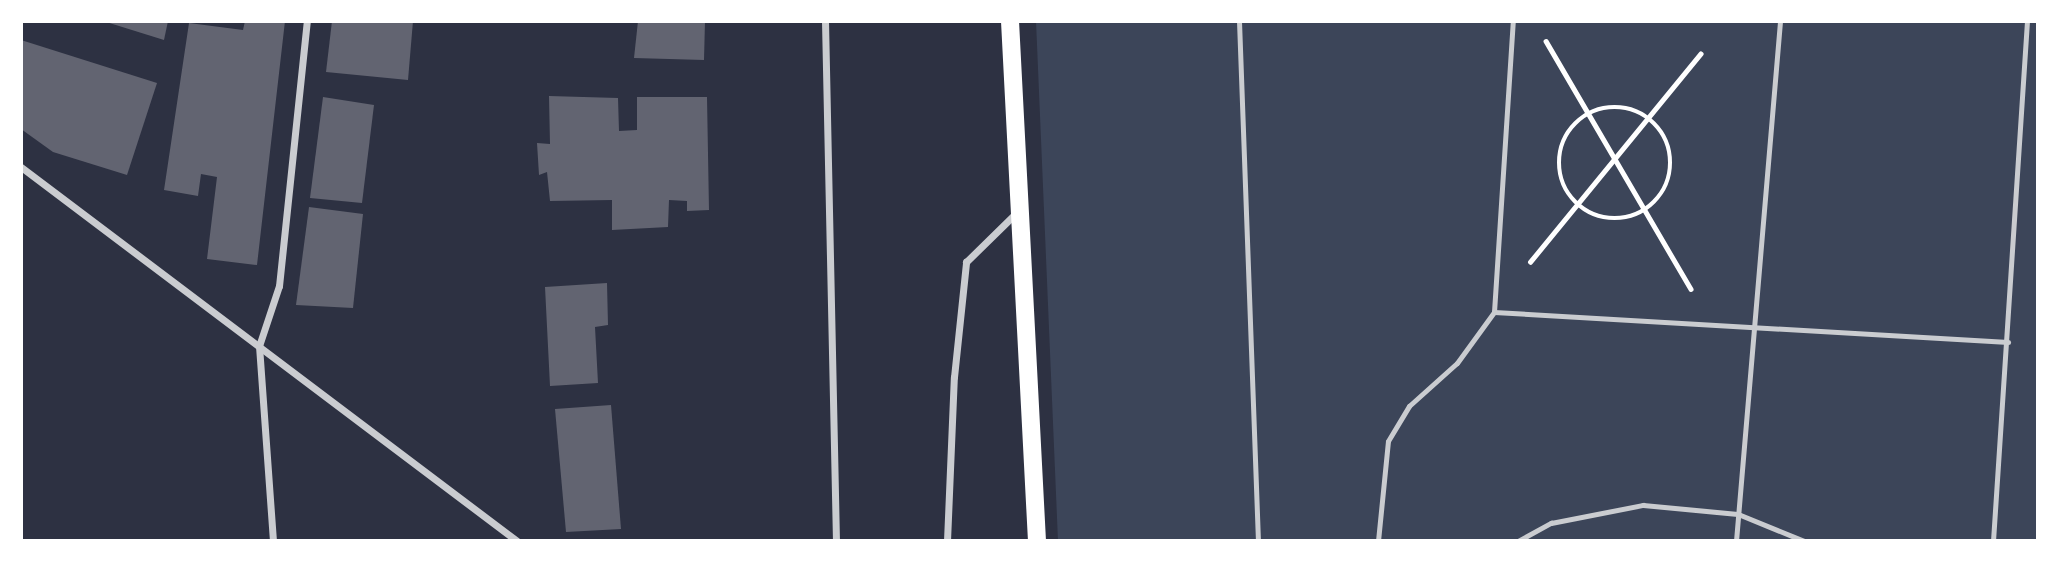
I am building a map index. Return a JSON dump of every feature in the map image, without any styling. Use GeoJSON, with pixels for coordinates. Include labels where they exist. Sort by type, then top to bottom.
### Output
{"type":"FeatureCollection","features":[{"type":"Feature","properties":{"kind":"main road"},"geometry":{"type":"LineString","coordinates":[[1010,21],[1037,541]]}},
{"type":"Feature","properties":{"kind":"street"},"geometry":{"type":"LineString","coordinates":[[273,541],[258,346],[279,286],[307,21]]}},
{"type":"Feature","properties":{"kind":"street"},"geometry":{"type":"LineString","coordinates":[[825,21],[836,541]]}},
{"type":"Feature","properties":{"kind":"street"},"geometry":{"type":"LineString","coordinates":[[21,167],[517,541]]}},
{"type":"Feature","properties":{"kind":"street"},"geometry":{"type":"LineString","coordinates":[[947,541],[954,376],[966,262],[1020,209]]}},
{"type":"Feature","properties":{"kind":"lane"},"geometry":{"type":"LineString","coordinates":[[1239,21],[1258,541]]}},
{"type":"Feature","properties":{"kind":"lane"},"geometry":{"type":"LineString","coordinates":[[1378,541],[1388,441],[1409,406],[1457,363],[1494,312],[1513,21]]}},
{"type":"Feature","properties":{"kind":"lane"},"geometry":{"type":"LineString","coordinates":[[1736,541],[1756,330],[1780,21]]}},
{"type":"Feature","properties":{"kind":"lane"},"geometry":{"type":"LineString","coordinates":[[1993,541],[2027,21],[2021,21]]}},
{"type":"Feature","properties":{"kind":"lane"},"geometry":{"type":"LineString","coordinates":[[1494,312],[1756,330],[2007,342]]}},
{"type":"Feature","properties":{"kind":"lane"},"geometry":{"type":"LineString","coordinates":[[1518,541],[1551,523],[1643,505],[1738,514],[1804,541]]}},
{"type":"Feature","properties":{"kind":"path"},"geometry":{"type":"LineString","coordinates":[[1544,37],[1691,289]]}},
{"type":"Feature","properties":{"kind":"path"},"geometry":{"type":"LineString","coordinates":[[1522,272],[1700,54]]}},
{"type":"Feature","properties":{"kind":"path"},"geometry":{"type":"LineString","coordinates":[[1617,107],[1637,111],[1652,122],[1670,155],[1663,192],[1650,208],[1623,218],[1596,216],[1580,208],[1568,195],[1558,162],[1570,129],[1583,116],[1617,107]]}},
{"type":"Feature","properties":{"kind":"shaded area"},"geometry":{"type":"Polygon","coordinates":[[[1036,21],[2038,21],[2038,541],[1058,541],[1036,21]]]}},
{"type":"Feature","properties":{"kind":"building"},"geometry":{"type":"Polygon","coordinates":[[[103,21],[168,21],[164,40],[103,21]]]}},
{"type":"Feature","properties":{"kind":"building"},"geometry":{"type":"Polygon","coordinates":[[[245,21],[285,21],[257,265],[207,259],[217,177],[201,174],[198,196],[164,190],[189,23],[243,30],[245,21]]]}},
{"type":"Feature","properties":{"kind":"building"},"geometry":{"type":"Polygon","coordinates":[[[332,21],[413,21],[408,80],[326,72],[332,21]]]}},
{"type":"Feature","properties":{"kind":"building"},"geometry":{"type":"Polygon","coordinates":[[[638,21],[705,21],[704,60],[634,58],[638,21]]]}},
{"type":"Feature","properties":{"kind":"building"},"geometry":{"type":"Polygon","coordinates":[[[21,40],[157,83],[127,175],[53,152],[21,129],[21,40]]]}},
{"type":"Feature","properties":{"kind":"building"},"geometry":{"type":"Polygon","coordinates":[[[549,96],[618,98],[619,131],[637,130],[637,97],[707,97],[709,210],[687,211],[687,201],[669,200],[668,227],[612,230],[612,200],[550,201],[547,172],[539,175],[537,143],[550,144],[549,96]]]}},
{"type":"Feature","properties":{"kind":"building"},"geometry":{"type":"Polygon","coordinates":[[[323,97],[374,105],[362,203],[310,198],[323,97]]]}},
{"type":"Feature","properties":{"kind":"building"},"geometry":{"type":"Polygon","coordinates":[[[309,207],[363,214],[353,308],[296,305],[309,207]]]}},
{"type":"Feature","properties":{"kind":"building"},"geometry":{"type":"Polygon","coordinates":[[[607,283],[608,325],[595,327],[598,383],[550,386],[545,287],[607,283]]]}},
{"type":"Feature","properties":{"kind":"building"},"geometry":{"type":"Polygon","coordinates":[[[611,405],[621,529],[566,532],[555,409],[611,405]]]}}]}
